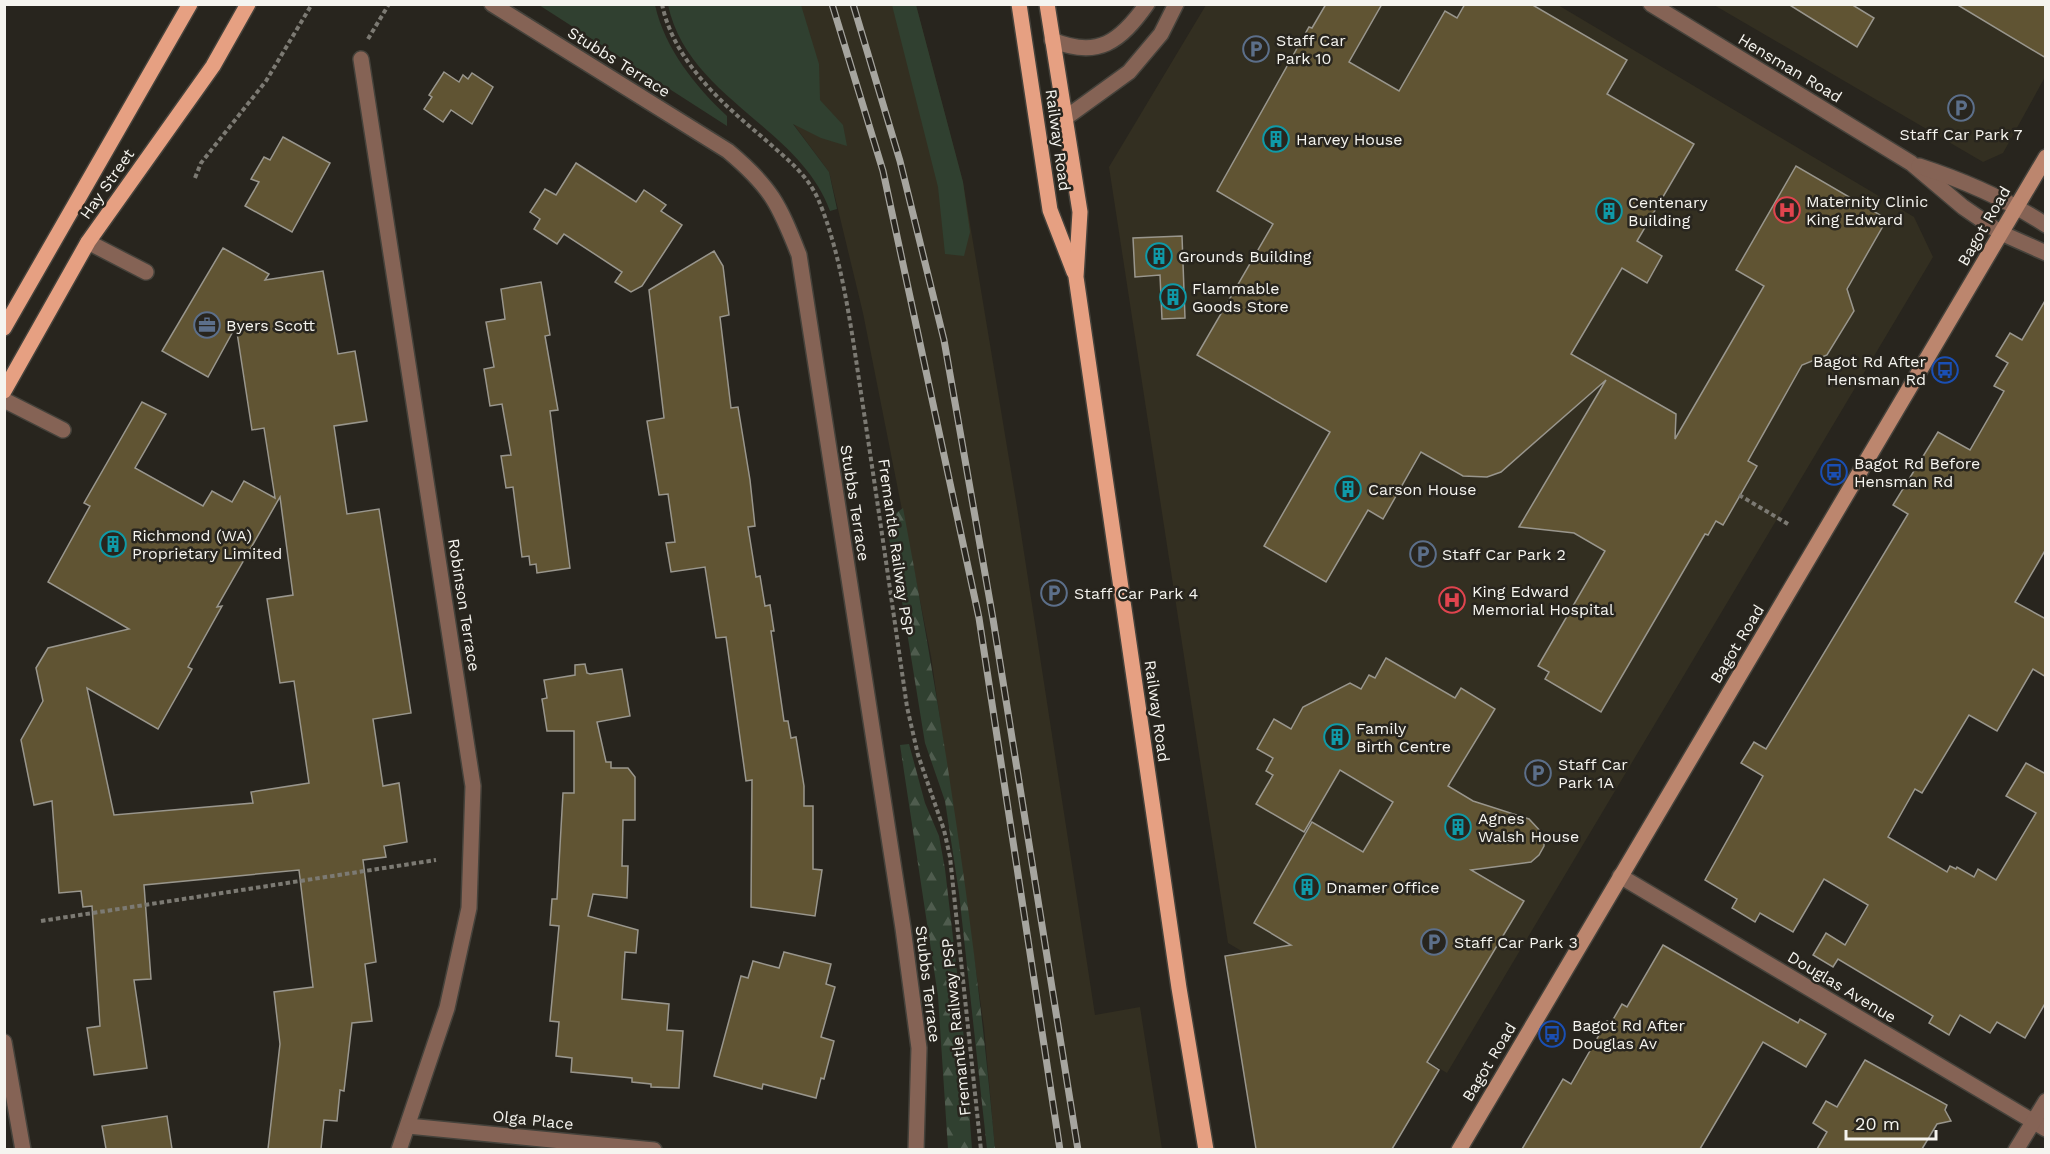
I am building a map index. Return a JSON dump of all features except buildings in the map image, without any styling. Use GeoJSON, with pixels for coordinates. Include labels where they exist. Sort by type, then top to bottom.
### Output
{"type":"FeatureCollection","features":[{"type":"Feature","properties":{"kind":"main road","name":"Hay Street"},"geometry":{"type":"LineString","coordinates":[[4,328],[190,4]]}},
{"type":"Feature","properties":{"kind":"main road","name":"Hay Street"},"geometry":{"type":"LineString","coordinates":[[4,391],[88,242],[213,66],[248,4]]}},
{"type":"Feature","properties":{"kind":"main road","name":"Railway Road"},"geometry":{"type":"LineString","coordinates":[[1019,4],[1050,210],[1076,277]]}},
{"type":"Feature","properties":{"kind":"main road","name":"Railway Road"},"geometry":{"type":"LineString","coordinates":[[1047,4],[1080,212],[1076,277],[1179,988],[1206,1149]]}},
{"type":"Feature","properties":{"kind":"main road","name":"Bagot Road"},"geometry":{"type":"LineString","coordinates":[[1459,1149],[2046,157]]}},
{"type":"Feature","properties":{"kind":"street"},"geometry":{"type":"LineString","coordinates":[[1052,40],[1084,49],[1111,43],[1121,36],[1147,4]]}},
{"type":"Feature","properties":{"kind":"street"},"geometry":{"type":"LineString","coordinates":[[1064,119],[1129,72],[1161,34],[1176,4]]}},
{"type":"Feature","properties":{"kind":"street","name":"Hensman Road"},"geometry":{"type":"LineString","coordinates":[[1651,4],[1911,163],[1963,207],[2001,233],[2046,253]]}},
{"type":"Feature","properties":{"kind":"street","name":"Stubbs Terrace"},"geometry":{"type":"LineString","coordinates":[[496,6],[722,147],[742,163],[757,176],[781,208],[799,255],[919,1048],[916,1149]]}},
{"type":"Feature","properties":{"kind":"street","name":"Robinson Terrace"},"geometry":{"type":"LineString","coordinates":[[361,59],[473,786],[469,908],[447,1008],[399,1149]]}},
{"type":"Feature","properties":{"kind":"street","name":"Hensman Road"},"geometry":{"type":"LineString","coordinates":[[1911,163],[1976,184],[2017,205],[2046,225]]}},
{"type":"Feature","properties":{"kind":"street"},"geometry":{"type":"LineString","coordinates":[[88,242],[146,272]]}},
{"type":"Feature","properties":{"kind":"street"},"geometry":{"type":"LineString","coordinates":[[4,400],[63,430]]}},
{"type":"Feature","properties":{"kind":"street","name":"Douglas Avenue"},"geometry":{"type":"LineString","coordinates":[[1620,876],[2039,1126]]}},
{"type":"Feature","properties":{"kind":"street"},"geometry":{"type":"LineString","coordinates":[[4,1042],[23,1149]]}},
{"type":"Feature","properties":{"kind":"street"},"geometry":{"type":"LineString","coordinates":[[2016,1149],[2039,1126],[2046,1101]]}},
{"type":"Feature","properties":{"kind":"street","name":"Olga Place"},"geometry":{"type":"LineString","coordinates":[[408,1126],[654,1149]]}},
{"type":"Feature","properties":{"kind":"path"},"geometry":{"type":"LineString","coordinates":[[195,178],[201,163],[266,81],[312,4]]}},
{"type":"Feature","properties":{"kind":"path"},"geometry":{"type":"LineString","coordinates":[[361,59],[369,34],[389,4]]}},
{"type":"Feature","properties":{"kind":"path","name":"Fremantle Railway PSP"},"geometry":{"type":"LineString","coordinates":[[662,4],[679,49],[699,76],[736,115],[803,175],[818,198],[830,236],[851,328],[907,707],[918,755],[944,830],[950,857],[981,1149]]}},
{"type":"Feature","properties":{"kind":"path"},"geometry":{"type":"LineString","coordinates":[[1739,495],[1788,524]]}},
{"type":"Feature","properties":{"kind":"path"},"geometry":{"type":"LineString","coordinates":[[41,921],[436,860]]}},
{"type":"Feature","properties":{"kind":"shaded area"},"geometry":{"type":"Polygon","coordinates":[[[754,5],[916,5],[963,182],[1017,507],[1095,1015],[1140,1007],[1162,1149],[995,1149],[984,1027],[931,656],[863,313],[829,172],[792,122],[754,5]]]}},
{"type":"Feature","properties":{"kind":"shaded area","name":"King Edward Memorial Hospital"},"geometry":{"type":"Polygon","coordinates":[[[1206,5],[1558,5],[1914,217],[1933,257],[1447,1073],[1228,943],[1109,167],[1206,5]]]}},
{"type":"Feature","properties":{"kind":"shaded area"},"geometry":{"type":"Polygon","coordinates":[[[1714,5],[2045,5],[2045,77],[2003,153],[1983,162],[1714,5]]]}},
{"type":"Feature","properties":{"kind":"green space"},"geometry":{"type":"Polygon","coordinates":[[[539,5],[655,5],[674,52],[693,79],[727,116],[727,126],[539,5]]]}},
{"type":"Feature","properties":{"kind":"green space"},"geometry":{"type":"Polygon","coordinates":[[[668,5],[801,5],[819,64],[820,100],[843,125],[847,146],[821,138],[793,124],[829,172],[837,209],[830,211],[815,182],[795,156],[720,89],[698,65],[679,37],[668,5]]]}},
{"type":"Feature","properties":{"kind":"green space"},"geometry":{"type":"Polygon","coordinates":[[[892,5],[916,5],[963,182],[970,232],[964,256],[945,254],[938,187],[892,5]]]}},
{"type":"Feature","properties":{"kind":"green space"},"geometry":{"type":"Polygon","coordinates":[[[903,508],[932,668],[957,828],[978,988],[995,1149],[987,1149],[959,893],[945,801],[925,743],[901,595],[893,569],[889,537],[892,516],[903,508]]]}},
{"type":"Feature","properties":{"kind":"green space"},"geometry":{"type":"Polygon","coordinates":[[[909,744],[925,803],[939,836],[945,869],[962,1015],[972,1149],[948,1149],[938,996],[900,745],[909,744]]]}},
{"type":"Feature","properties":{"kind":"railway"},"geometry":{"type":"LineString","coordinates":[[832,4],[883,171],[979,618],[1060,1150]]}},
{"type":"Feature","properties":{"kind":"railway"},"geometry":{"type":"LineString","coordinates":[[853,4],[900,161],[944,340],[993,619],[1078,1150]]}},
{"type":"Feature","properties":{"kind":"place","name":"Staff Car Park 10"},"geometry":{"type":"Point","coordinates":[1256,49]}},
{"type":"Feature","properties":{"kind":"place","name":"Staff Car Park 7"},"geometry":{"type":"Point","coordinates":[1961,108]}},
{"type":"Feature","properties":{"kind":"place","name":"Harvey House"},"geometry":{"type":"Point","coordinates":[1276,139]}},
{"type":"Feature","properties":{"kind":"place","name":"Maternity Clinic King Edward"},"geometry":{"type":"Point","coordinates":[1787,210]}},
{"type":"Feature","properties":{"kind":"place","name":"Centenary Building"},"geometry":{"type":"Point","coordinates":[1609,211]}},
{"type":"Feature","properties":{"kind":"place","name":"Grounds Building"},"geometry":{"type":"Point","coordinates":[1159,256]}},
{"type":"Feature","properties":{"kind":"place","name":"Flammable Goods Store"},"geometry":{"type":"Point","coordinates":[1173,297]}},
{"type":"Feature","properties":{"kind":"place","name":"Byers Scott"},"geometry":{"type":"Point","coordinates":[207,325]}},
{"type":"Feature","properties":{"kind":"place","name":"Bagot Rd After Hensman Rd"},"geometry":{"type":"Point","coordinates":[1945,370]}},
{"type":"Feature","properties":{"kind":"place","name":"Bagot Rd Before Hensman Rd"},"geometry":{"type":"Point","coordinates":[1834,472]}},
{"type":"Feature","properties":{"kind":"place","name":"Carson House"},"geometry":{"type":"Point","coordinates":[1348,489]}},
{"type":"Feature","properties":{"kind":"place","name":"Richmond (WA) Proprietary Limited"},"geometry":{"type":"Point","coordinates":[113,544]}},
{"type":"Feature","properties":{"kind":"place","name":"Staff Car Park 2"},"geometry":{"type":"Point","coordinates":[1423,554]}},
{"type":"Feature","properties":{"kind":"place","name":"Staff Car Park 4"},"geometry":{"type":"Point","coordinates":[1054,593]}},
{"type":"Feature","properties":{"kind":"place","name":"King Edward Memorial Hospital"},"geometry":{"type":"Point","coordinates":[1452,600]}},
{"type":"Feature","properties":{"kind":"place","name":"Family Birth Centre"},"geometry":{"type":"Point","coordinates":[1337,737]}},
{"type":"Feature","properties":{"kind":"place","name":"Staff Car Park 1A"},"geometry":{"type":"Point","coordinates":[1538,773]}},
{"type":"Feature","properties":{"kind":"place","name":"Agnes Walsh House"},"geometry":{"type":"Point","coordinates":[1458,827]}},
{"type":"Feature","properties":{"kind":"place","name":"Dnamer Office"},"geometry":{"type":"Point","coordinates":[1307,887]}},
{"type":"Feature","properties":{"kind":"place","name":"Staff Car Park 3"},"geometry":{"type":"Point","coordinates":[1434,942]}},
{"type":"Feature","properties":{"kind":"place","name":"Bagot Rd After Douglas Av"},"geometry":{"type":"Point","coordinates":[1552,1034]}}]}
